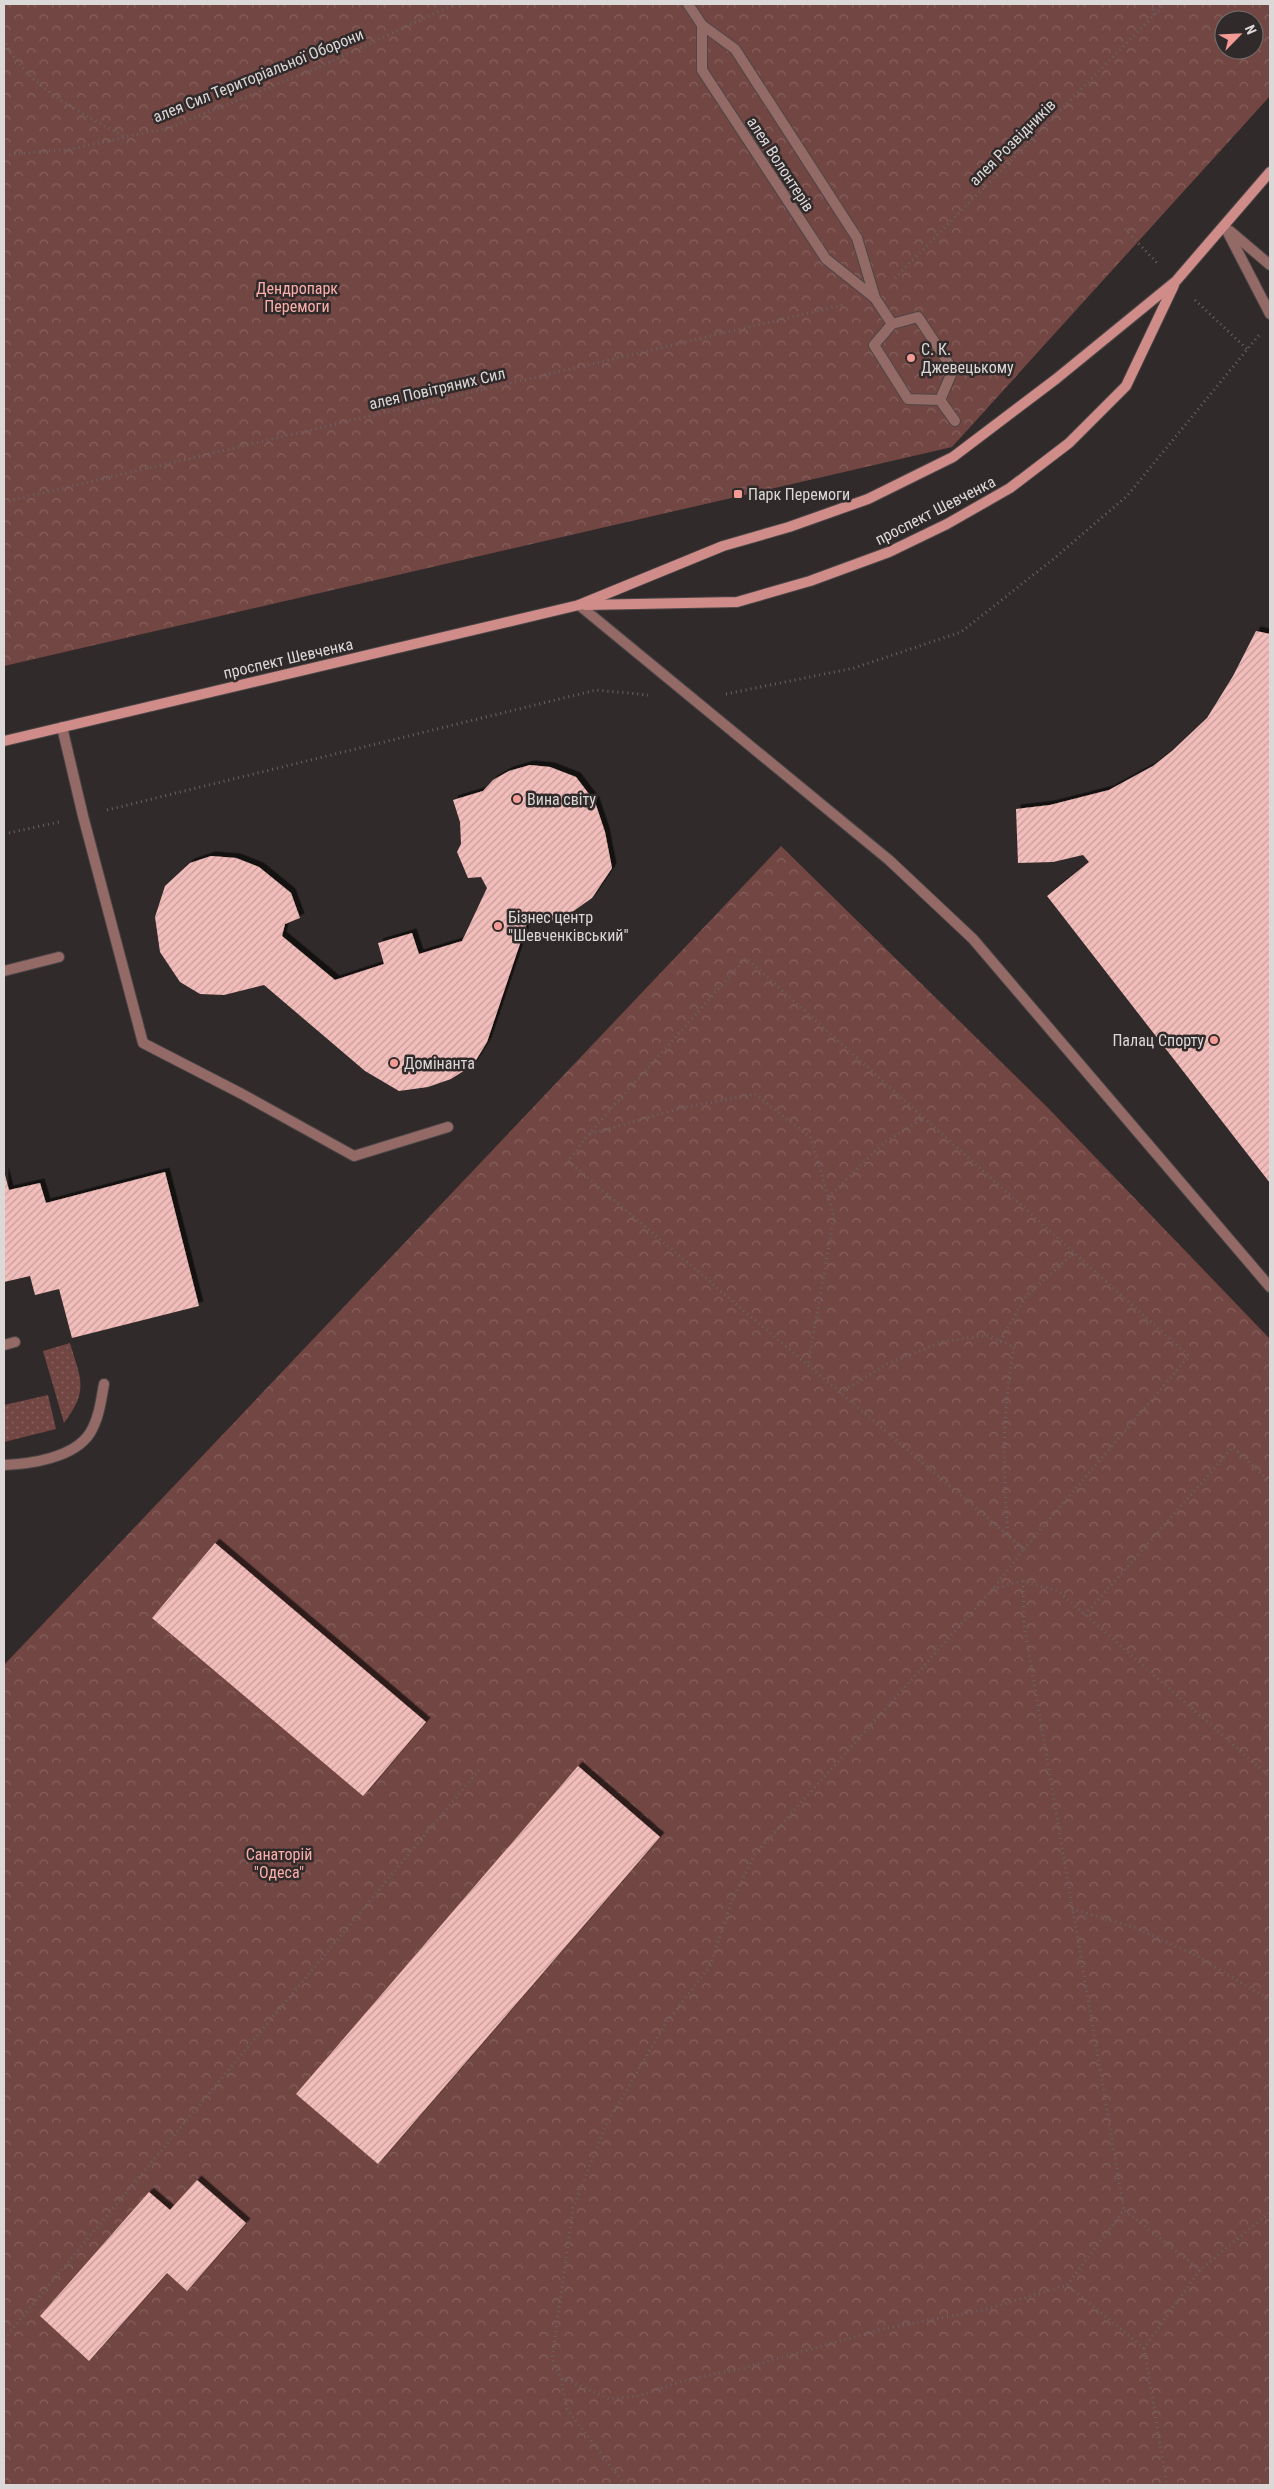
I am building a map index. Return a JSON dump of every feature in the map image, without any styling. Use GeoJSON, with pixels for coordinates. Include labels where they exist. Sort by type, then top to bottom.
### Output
{"type":"FeatureCollection","features":[{"type":"Feature","properties":{"kind":"main road","name":"проспект Шевченка"},"geometry":{"type":"LineString","coordinates":[[4,741],[579,605],[723,546],[789,527],[868,499],[953,457],[1048,385],[1176,281],[1225,227],[1270,172]]}},
{"type":"Feature","properties":{"kind":"main road","name":"проспект Шевченка"},"geometry":{"type":"LineString","coordinates":[[579,605],[737,602],[810,581],[889,552],[947,524],[1010,488],[1025,477],[1069,442],[1126,386],[1176,281]]}},
{"type":"Feature","properties":{"kind":"street","name":"алея Волонтерів"},"geometry":{"type":"LineString","coordinates":[[688,4],[702,25],[735,49],[856,238],[876,298],[892,324]]}},
{"type":"Feature","properties":{"kind":"street","name":"алея Волонтерів"},"geometry":{"type":"LineString","coordinates":[[702,25],[702,70],[826,259],[876,298]]}},
{"type":"Feature","properties":{"kind":"street"},"geometry":{"type":"LineString","coordinates":[[1225,227],[1270,265]]}},
{"type":"Feature","properties":{"kind":"street"},"geometry":{"type":"LineString","coordinates":[[1225,227],[1270,314]]}},
{"type":"Feature","properties":{"kind":"street"},"geometry":{"type":"LineString","coordinates":[[918,317],[953,370],[940,400],[908,399],[898,384],[874,345],[892,324],[918,317]]}},
{"type":"Feature","properties":{"kind":"street"},"geometry":{"type":"LineString","coordinates":[[940,400],[955,421]]}},
{"type":"Feature","properties":{"kind":"street"},"geometry":{"type":"LineString","coordinates":[[579,605],[889,860],[973,939],[1270,1287]]}},
{"type":"Feature","properties":{"kind":"street"},"geometry":{"type":"LineString","coordinates":[[62,727],[143,1043],[242,1094],[354,1156],[448,1127]]}},
{"type":"Feature","properties":{"kind":"street"},"geometry":{"type":"LineString","coordinates":[[4,971],[59,957]]}},
{"type":"Feature","properties":{"kind":"street"},"geometry":{"type":"LineString","coordinates":[[4,1345],[15,1342]]}},
{"type":"Feature","properties":{"kind":"street"},"geometry":{"type":"LineString","coordinates":[[4,1465],[45,1459],[71,1449],[89,1435],[99,1414],[104,1384]]}},
{"type":"Feature","properties":{"kind":"path","name":"алея Сил Територіальної Оборони"},"geometry":{"type":"LineString","coordinates":[[4,155],[72,148],[170,127],[317,68],[455,4]]}},
{"type":"Feature","properties":{"kind":"path"},"geometry":{"type":"LineString","coordinates":[[1152,4],[1154,16]]}},
{"type":"Feature","properties":{"kind":"path","name":"алея Розвідників"},"geometry":{"type":"LineString","coordinates":[[876,298],[1165,4]]}},
{"type":"Feature","properties":{"kind":"path"},"geometry":{"type":"LineString","coordinates":[[4,40],[9,53],[43,87],[83,114],[125,137]]}},
{"type":"Feature","properties":{"kind":"path","name":"алея Повітряних Сил"},"geometry":{"type":"LineString","coordinates":[[4,502],[876,298]]}},
{"type":"Feature","properties":{"kind":"path"},"geometry":{"type":"LineString","coordinates":[[624,2485],[567,2409],[561,2378],[552,2359],[573,2208],[606,2125],[666,2023],[710,1966],[732,1900],[755,1854],[993,1589],[1024,1549],[1189,1356],[746,958],[588,1134],[568,1161],[1024,1549]]}},
{"type":"Feature","properties":{"kind":"path"},"geometry":{"type":"LineString","coordinates":[[588,1134],[681,1108],[755,1094],[811,1138],[834,1217],[808,1365]]}},
{"type":"Feature","properties":{"kind":"path"},"geometry":{"type":"LineString","coordinates":[[828,1197],[885,1142],[924,1118]]}},
{"type":"Feature","properties":{"kind":"path"},"geometry":{"type":"LineString","coordinates":[[1000,1341],[1027,1295],[1074,1253]]}},
{"type":"Feature","properties":{"kind":"path"},"geometry":{"type":"LineString","coordinates":[[840,1393],[887,1364],[942,1342],[986,1335],[1014,1347],[1007,1384],[1003,1465],[1008,1536]]}},
{"type":"Feature","properties":{"kind":"path"},"geometry":{"type":"LineString","coordinates":[[1085,1615],[1233,1447],[1270,1482]]}},
{"type":"Feature","properties":{"kind":"path"},"geometry":{"type":"LineString","coordinates":[[993,1589],[1022,1581],[1058,1591],[1270,1777]]}},
{"type":"Feature","properties":{"kind":"path"},"geometry":{"type":"LineString","coordinates":[[1022,1581],[1024,1624],[1124,2210],[1200,2270]]}},
{"type":"Feature","properties":{"kind":"path"},"geometry":{"type":"LineString","coordinates":[[4,2340],[480,1770]]}},
{"type":"Feature","properties":{"kind":"path"},"geometry":{"type":"LineString","coordinates":[[1072,1909],[1145,1932],[1197,1956],[1270,2000]]}},
{"type":"Feature","properties":{"kind":"path"},"geometry":{"type":"LineString","coordinates":[[561,2378],[610,2399],[638,2396],[682,2381],[744,2368],[882,2329],[988,2309],[1067,2285],[1124,2210]]}},
{"type":"Feature","properties":{"kind":"path"},"geometry":{"type":"LineString","coordinates":[[1144,2348],[1200,2270],[1270,2212]]}},
{"type":"Feature","properties":{"kind":"path"},"geometry":{"type":"LineString","coordinates":[[1067,2285],[1144,2348],[1167,2485]]}},
{"type":"Feature","properties":{"kind":"path"},"geometry":{"type":"LineString","coordinates":[[1267,2485],[1270,2482]]}},
{"type":"Feature","properties":{"kind":"green space","name":"Дендропарк Перемоги"},"geometry":{"type":"Polygon","coordinates":[[[4,4],[1270,4],[1270,96],[952,447],[4,666],[4,4]]]}},
{"type":"Feature","properties":{"kind":"green space","name":"Санаторій \"Одеса\""},"geometry":{"type":"Polygon","coordinates":[[[781,846],[1049,1109],[1270,1339],[1270,2485],[4,2485],[4,1665],[781,846]]]}},
{"type":"Feature","properties":{"kind":"green space"},"geometry":{"type":"Polygon","coordinates":[[[70,1343],[80,1376],[80,1393],[72,1412],[64,1423],[43,1351],[70,1343]]]}},
{"type":"Feature","properties":{"kind":"green space"},"geometry":{"type":"Polygon","coordinates":[[[48,1395],[56,1429],[4,1442],[4,1405],[48,1395]]]}},
{"type":"Feature","properties":{"kind":"building","name":"Палац Спорту"},"geometry":{"type":"Polygon","coordinates":[[[1256,631],[1270,634],[1270,1183],[1047,896],[1089,862],[1083,855],[1053,862],[1018,863],[1016,809],[1050,805],[1109,790],[1153,766],[1207,718],[1233,676],[1256,631]]]}},
{"type":"Feature","properties":{"kind":"building"},"geometry":{"type":"Polygon","coordinates":[[[530,765],[550,767],[576,777],[595,802],[605,832],[612,868],[592,898],[558,922],[530,914],[487,1042],[473,1065],[451,1079],[428,1087],[399,1091],[365,1071],[264,985],[224,995],[200,994],[180,982],[160,952],[155,917],[165,886],[190,863],[211,856],[236,858],[259,867],[291,893],[300,918],[285,924],[282,936],[335,980],[384,964],[378,943],[412,933],[419,954],[462,941],[487,888],[481,877],[468,878],[457,852],[461,844],[460,822],[453,800],[483,791],[493,780],[509,771],[530,765]]]}},
{"type":"Feature","properties":{"kind":"building"},"geometry":{"type":"Polygon","coordinates":[[[4,1171],[9,1190],[40,1183],[46,1203],[165,1172],[199,1306],[72,1338],[59,1289],[35,1295],[30,1276],[4,1282],[4,1171]]]}},
{"type":"Feature","properties":{"kind":"building"},"geometry":{"type":"Polygon","coordinates":[[[215,1543],[426,1722],[363,1796],[152,1618],[215,1543]]]}},
{"type":"Feature","properties":{"kind":"building"},"geometry":{"type":"Polygon","coordinates":[[[578,1766],[660,1837],[378,2164],[296,2094],[578,1766]]]}},
{"type":"Feature","properties":{"kind":"building"},"geometry":{"type":"Polygon","coordinates":[[[197,2180],[246,2223],[187,2291],[167,2273],[89,2361],[40,2316],[149,2192],[170,2210],[197,2180]]]}},
{"type":"Feature","properties":{"kind":"place","name":"С. К. Джевецькому"},"geometry":{"type":"Point","coordinates":[911,358]}},
{"type":"Feature","properties":{"kind":"place","name":"Парк Перемоги"},"geometry":{"type":"Point","coordinates":[738,494]}},
{"type":"Feature","properties":{"kind":"place","name":"Вина світу"},"geometry":{"type":"Point","coordinates":[517,799]}},
{"type":"Feature","properties":{"kind":"place","name":"Бізнес центр \"Шевченківський\""},"geometry":{"type":"Point","coordinates":[498,926]}},
{"type":"Feature","properties":{"kind":"place","name":"Палац Спорту"},"geometry":{"type":"Point","coordinates":[1214,1040]}},
{"type":"Feature","properties":{"kind":"place","name":"Домінанта"},"geometry":{"type":"Point","coordinates":[394,1063]}}]}
